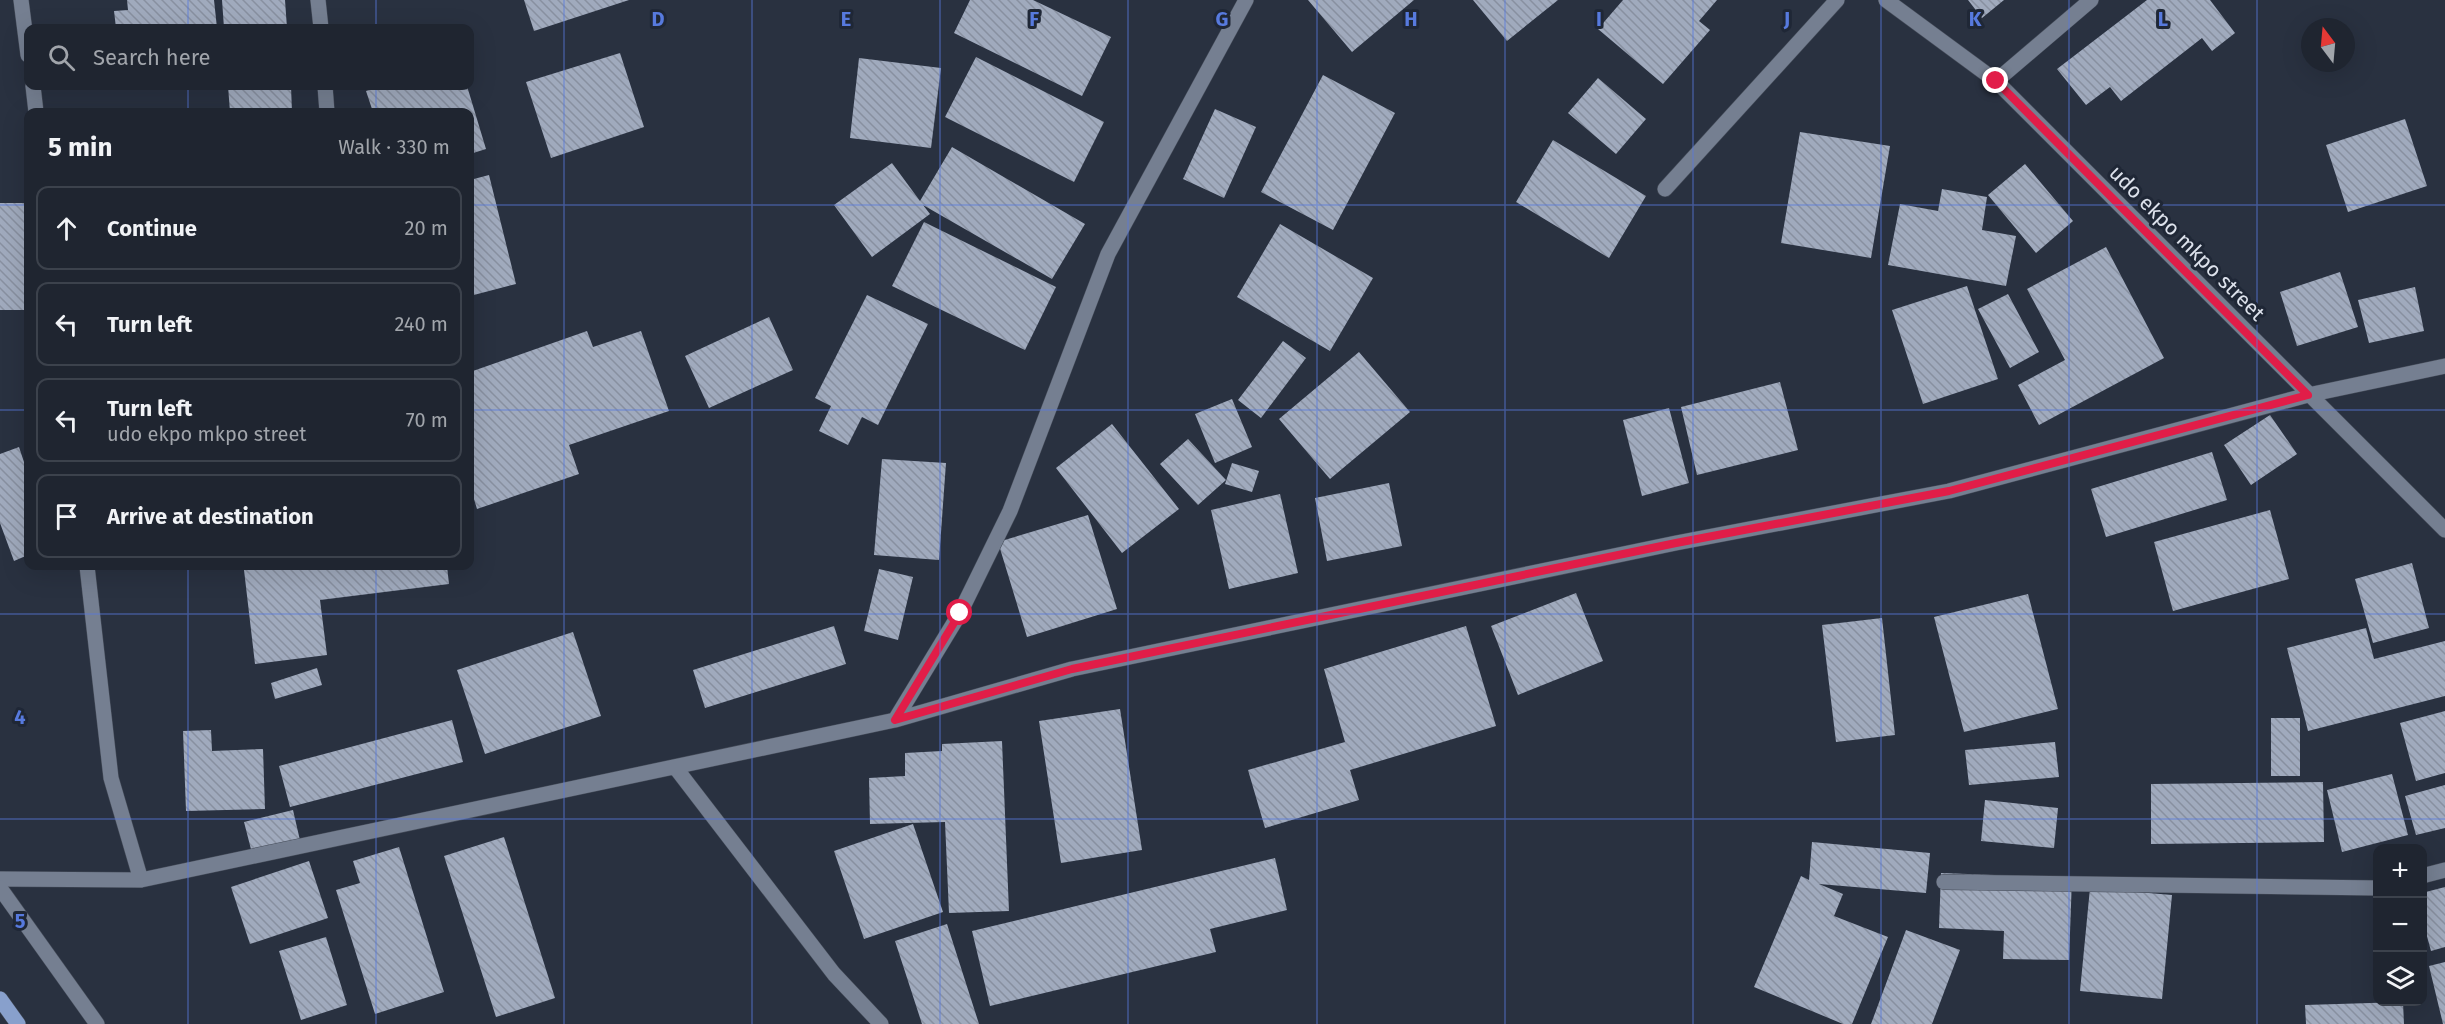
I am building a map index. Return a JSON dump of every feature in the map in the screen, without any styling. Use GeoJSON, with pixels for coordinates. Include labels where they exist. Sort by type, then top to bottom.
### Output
{"type":"FeatureCollection","features":[{"type":"Feature","properties":{"kind":"main road"},"geometry":{"type":"LineString","coordinates":[[0,999],[18,1024]]}},
{"type":"Feature","properties":{"kind":"street"},"geometry":{"type":"LineString","coordinates":[[21,0],[24,24]]}},
{"type":"Feature","properties":{"kind":"street"},"geometry":{"type":"LineString","coordinates":[[318,0],[321,24]]}},
{"type":"Feature","properties":{"kind":"street"},"geometry":{"type":"LineString","coordinates":[[895,720],[960,613],[1010,511],[1108,254],[1246,0]]}},
{"type":"Feature","properties":{"kind":"street"},"geometry":{"type":"LineString","coordinates":[[1665,189],[1837,0]]}},
{"type":"Feature","properties":{"kind":"street","name":"udo ekpo mkpo street"},"geometry":{"type":"LineString","coordinates":[[1886,0],[1996,81],[2445,530]]}},
{"type":"Feature","properties":{"kind":"street"},"geometry":{"type":"LineString","coordinates":[[1996,81],[2091,0]]}},
{"type":"Feature","properties":{"kind":"street"},"geometry":{"type":"LineString","coordinates":[[33,90],[36,108]]}},
{"type":"Feature","properties":{"kind":"street"},"geometry":{"type":"LineString","coordinates":[[325,90],[327,108]]}},
{"type":"Feature","properties":{"kind":"street"},"geometry":{"type":"LineString","coordinates":[[0,879],[141,880],[895,720],[1072,669],[1676,543],[1949,491],[2308,395],[2445,366]]}},
{"type":"Feature","properties":{"kind":"street"},"geometry":{"type":"LineString","coordinates":[[87,570],[111,778],[141,880]]}},
{"type":"Feature","properties":{"kind":"street"},"geometry":{"type":"LineString","coordinates":[[675,767],[834,974],[881,1024]]}},
{"type":"Feature","properties":{"kind":"street"},"geometry":{"type":"LineString","coordinates":[[2427,875],[2445,870]]}},
{"type":"Feature","properties":{"kind":"street"},"geometry":{"type":"LineString","coordinates":[[1944,882],[2373,888]]}},
{"type":"Feature","properties":{"kind":"street"},"geometry":{"type":"LineString","coordinates":[[0,888],[97,1024]]}},
{"type":"Feature","properties":{"kind":"building"},"geometry":{"type":"Polygon","coordinates":[[[127,0],[214,0],[217,24],[116,24],[114,11],[128,10],[127,0]]]}},
{"type":"Feature","properties":{"kind":"building"},"geometry":{"type":"Polygon","coordinates":[[[222,0],[285,0],[287,24],[224,24],[222,0]]]}},
{"type":"Feature","properties":{"kind":"building"},"geometry":{"type":"Polygon","coordinates":[[[524,0],[629,0],[534,31],[524,0]]]}},
{"type":"Feature","properties":{"kind":"building"},"geometry":{"type":"Polygon","coordinates":[[[970,0],[1033,0],[1111,37],[1082,96],[954,33],[970,0]]]}},
{"type":"Feature","properties":{"kind":"building"},"geometry":{"type":"Polygon","coordinates":[[[1308,0],[1414,0],[1352,52],[1308,0]]]}},
{"type":"Feature","properties":{"kind":"building"},"geometry":{"type":"Polygon","coordinates":[[[1473,0],[1558,0],[1507,41],[1473,0]]]}},
{"type":"Feature","properties":{"kind":"building"},"geometry":{"type":"Polygon","coordinates":[[[1623,0],[1717,0],[1699,21],[1710,30],[1663,84],[1598,29],[1623,0]]]}},
{"type":"Feature","properties":{"kind":"building"},"geometry":{"type":"Polygon","coordinates":[[[1968,0],[2004,0],[1982,18],[1968,0]]]}},
{"type":"Feature","properties":{"kind":"building"},"geometry":{"type":"Polygon","coordinates":[[[2147,0],[2210,0],[2235,33],[2212,51],[2202,38],[2121,101],[2110,87],[2086,105],[2057,69],[2147,0]]]}},
{"type":"Feature","properties":{"kind":"building"},"geometry":{"type":"Polygon","coordinates":[[[620,53],[644,127],[551,158],[526,82],[620,53]]]}},
{"type":"Feature","properties":{"kind":"building"},"geometry":{"type":"Polygon","coordinates":[[[976,57],[1104,122],[1074,182],[945,117],[976,57]]]}},
{"type":"Feature","properties":{"kind":"building"},"geometry":{"type":"Polygon","coordinates":[[[859,58],[941,68],[931,148],[850,138],[859,58]]]}},
{"type":"Feature","properties":{"kind":"building"},"geometry":{"type":"Polygon","coordinates":[[[1323,75],[1395,113],[1333,230],[1261,192],[1323,75]]]}},
{"type":"Feature","properties":{"kind":"building"},"geometry":{"type":"Polygon","coordinates":[[[1598,78],[1646,119],[1616,154],[1568,113],[1598,78]]]}},
{"type":"Feature","properties":{"kind":"building"},"geometry":{"type":"Polygon","coordinates":[[[228,90],[291,90],[292,108],[230,108],[228,90]]]}},
{"type":"Feature","properties":{"kind":"building"},"geometry":{"type":"Polygon","coordinates":[[[468,90],[474,108],[372,108],[366,91],[468,90]]]}},
{"type":"Feature","properties":{"kind":"building"},"geometry":{"type":"Polygon","coordinates":[[[474,109],[486,149],[474,153],[474,109]]]}},
{"type":"Feature","properties":{"kind":"building"},"geometry":{"type":"Polygon","coordinates":[[[1215,109],[1256,127],[1224,198],[1183,179],[1215,109]]]}},
{"type":"Feature","properties":{"kind":"building"},"geometry":{"type":"Polygon","coordinates":[[[2405,119],[2427,186],[2348,212],[2326,145],[2405,119]]]}},
{"type":"Feature","properties":{"kind":"building"},"geometry":{"type":"Polygon","coordinates":[[[1800,132],[1890,146],[1871,258],[1781,243],[1800,132]]]}},
{"type":"Feature","properties":{"kind":"building"},"geometry":{"type":"Polygon","coordinates":[[[1553,140],[1646,196],[1609,258],[1516,202],[1553,140]]]}},
{"type":"Feature","properties":{"kind":"building"},"geometry":{"type":"Polygon","coordinates":[[[952,147],[1085,224],[1052,279],[923,205],[930,214],[872,257],[834,205],[892,163],[920,201],[952,147]]]}},
{"type":"Feature","properties":{"kind":"building"},"geometry":{"type":"Polygon","coordinates":[[[2025,164],[2073,221],[2036,253],[1988,195],[2025,164]]]}},
{"type":"Feature","properties":{"kind":"building"},"geometry":{"type":"Polygon","coordinates":[[[489,175],[516,284],[474,295],[474,179],[489,175]]]}},
{"type":"Feature","properties":{"kind":"building"},"geometry":{"type":"Polygon","coordinates":[[[1942,189],[1987,197],[1982,230],[2016,236],[2006,286],[1888,265],[1900,204],[1938,211],[1942,189]]]}},
{"type":"Feature","properties":{"kind":"building"},"geometry":{"type":"Polygon","coordinates":[[[0,203],[24,203],[24,310],[0,310],[0,203]]]}},
{"type":"Feature","properties":{"kind":"building"},"geometry":{"type":"Polygon","coordinates":[[[924,222],[1056,287],[1025,350],[892,286],[924,222]]]}},
{"type":"Feature","properties":{"kind":"building"},"geometry":{"type":"Polygon","coordinates":[[[1280,224],[1373,278],[1330,351],[1237,297],[1280,224]]]}},
{"type":"Feature","properties":{"kind":"building"},"geometry":{"type":"Polygon","coordinates":[[[2106,247],[2164,358],[2039,425],[2018,385],[2065,360],[2027,289],[2106,247]]]}},
{"type":"Feature","properties":{"kind":"building"},"geometry":{"type":"Polygon","coordinates":[[[2340,272],[2358,327],[2297,346],[2280,292],[2340,272]]]}},
{"type":"Feature","properties":{"kind":"building"},"geometry":{"type":"Polygon","coordinates":[[[1967,286],[1998,379],[1923,404],[1892,310],[1967,286]]]}},
{"type":"Feature","properties":{"kind":"building"},"geometry":{"type":"Polygon","coordinates":[[[2415,287],[2424,331],[2369,343],[2358,300],[2415,287]]]}},
{"type":"Feature","properties":{"kind":"building"},"geometry":{"type":"Polygon","coordinates":[[[2008,294],[2039,352],[2010,368],[1978,309],[2008,294]]]}},
{"type":"Feature","properties":{"kind":"building"},"geometry":{"type":"Polygon","coordinates":[[[867,295],[928,324],[878,425],[862,417],[848,445],[819,431],[831,406],[815,398],[867,295]]]}},
{"type":"Feature","properties":{"kind":"building"},"geometry":{"type":"Polygon","coordinates":[[[769,317],[793,370],[709,408],[685,356],[769,317]]]}},
{"type":"Feature","properties":{"kind":"building"},"geometry":{"type":"Polygon","coordinates":[[[587,331],[593,347],[641,331],[669,411],[569,445],[579,474],[477,509],[474,499],[474,371],[587,331]]]}},
{"type":"Feature","properties":{"kind":"building"},"geometry":{"type":"Polygon","coordinates":[[[1283,341],[1306,358],[1261,418],[1238,400],[1283,341]]]}},
{"type":"Feature","properties":{"kind":"building"},"geometry":{"type":"Polygon","coordinates":[[[1359,352],[1410,412],[1330,479],[1279,419],[1359,352]]]}},
{"type":"Feature","properties":{"kind":"building"},"geometry":{"type":"Polygon","coordinates":[[[1780,382],[1798,450],[1697,475],[1681,407],[1780,382]]]}},
{"type":"Feature","properties":{"kind":"building"},"geometry":{"type":"Polygon","coordinates":[[[1232,399],[1252,447],[1215,463],[1195,414],[1232,399]]]}},
{"type":"Feature","properties":{"kind":"building"},"geometry":{"type":"Polygon","coordinates":[[[1669,408],[1689,483],[1642,496],[1623,420],[1669,408]]]}},
{"type":"Feature","properties":{"kind":"building"},"geometry":{"type":"Polygon","coordinates":[[[2270,415],[2297,454],[2251,485],[2224,445],[2270,415]]]}},
{"type":"Feature","properties":{"kind":"building"},"geometry":{"type":"Polygon","coordinates":[[[1112,424],[1179,509],[1122,553],[1056,468],[1112,424]]]}},
{"type":"Feature","properties":{"kind":"building"},"geometry":{"type":"Polygon","coordinates":[[[1188,439],[1226,480],[1198,505],[1160,464],[1188,439]]]}},
{"type":"Feature","properties":{"kind":"building"},"geometry":{"type":"Polygon","coordinates":[[[19,447],[24,462],[24,557],[14,561],[0,523],[0,454],[19,447]]]}},
{"type":"Feature","properties":{"kind":"building"},"geometry":{"type":"Polygon","coordinates":[[[2212,452],[2227,500],[2106,537],[2091,489],[2212,452]]]}},
{"type":"Feature","properties":{"kind":"building"},"geometry":{"type":"Polygon","coordinates":[[[882,459],[946,463],[939,560],[874,555],[882,459]]]}},
{"type":"Feature","properties":{"kind":"building"},"geometry":{"type":"Polygon","coordinates":[[[1232,463],[1259,471],[1252,492],[1225,484],[1232,463]]]}},
{"type":"Feature","properties":{"kind":"building"},"geometry":{"type":"Polygon","coordinates":[[[1389,483],[1402,546],[1327,561],[1315,498],[1389,483]]]}},
{"type":"Feature","properties":{"kind":"building"},"geometry":{"type":"Polygon","coordinates":[[[1280,494],[1298,573],[1229,589],[1211,510],[1280,494]]]}},
{"type":"Feature","properties":{"kind":"building"},"geometry":{"type":"Polygon","coordinates":[[[2270,510],[2289,579],[2173,611],[2154,542],[2270,510]]]}},
{"type":"Feature","properties":{"kind":"building"},"geometry":{"type":"Polygon","coordinates":[[[1088,515],[1117,609],[1027,637],[998,542],[1088,515]]]}},
{"type":"Feature","properties":{"kind":"building"},"geometry":{"type":"Polygon","coordinates":[[[2412,563],[2429,628],[2373,643],[2355,579],[2412,563]]]}},
{"type":"Feature","properties":{"kind":"building"},"geometry":{"type":"Polygon","coordinates":[[[879,569],[913,577],[898,640],[864,631],[879,569]]]}},
{"type":"Feature","properties":{"kind":"building"},"geometry":{"type":"Polygon","coordinates":[[[244,570],[447,570],[449,584],[320,600],[327,655],[255,664],[244,570]]]}},
{"type":"Feature","properties":{"kind":"building"},"geometry":{"type":"Polygon","coordinates":[[[1576,593],[1603,661],[1518,695],[1491,626],[1576,593]]]}},
{"type":"Feature","properties":{"kind":"building"},"geometry":{"type":"Polygon","coordinates":[[[2028,594],[2058,709],[1964,732],[1934,617],[2028,594]]]}},
{"type":"Feature","properties":{"kind":"building"},"geometry":{"type":"Polygon","coordinates":[[[1882,618],[1895,735],[1836,742],[1822,625],[1882,618]]]}},
{"type":"Feature","properties":{"kind":"building"},"geometry":{"type":"Polygon","coordinates":[[[834,626],[846,664],[705,708],[693,670],[834,626]]]}},
{"type":"Feature","properties":{"kind":"building"},"geometry":{"type":"Polygon","coordinates":[[[1466,626],[1496,726],[1350,770],[1359,800],[1265,828],[1248,770],[1345,742],[1324,669],[1466,626]]]}},
{"type":"Feature","properties":{"kind":"building"},"geometry":{"type":"Polygon","coordinates":[[[2366,628],[2374,659],[2445,641],[2445,696],[2308,731],[2287,648],[2366,628]]]}},
{"type":"Feature","properties":{"kind":"building"},"geometry":{"type":"Polygon","coordinates":[[[573,632],[601,716],[485,754],[457,670],[573,632]]]}},
{"type":"Feature","properties":{"kind":"building"},"geometry":{"type":"Polygon","coordinates":[[[317,668],[322,685],[275,699],[271,683],[317,668]]]}},
{"type":"Feature","properties":{"kind":"building"},"geometry":{"type":"Polygon","coordinates":[[[1120,709],[1142,850],[1061,863],[1039,721],[1120,709]]]}},
{"type":"Feature","properties":{"kind":"building"},"geometry":{"type":"Polygon","coordinates":[[[2445,711],[2445,773],[2416,781],[2400,723],[2445,711]]]}},
{"type":"Feature","properties":{"kind":"building"},"geometry":{"type":"Polygon","coordinates":[[[2271,718],[2300,718],[2300,776],[2271,776],[2271,718]]]}},
{"type":"Feature","properties":{"kind":"building"},"geometry":{"type":"Polygon","coordinates":[[[452,720],[463,762],[290,807],[279,766],[452,720]]]}},
{"type":"Feature","properties":{"kind":"building"},"geometry":{"type":"Polygon","coordinates":[[[211,730],[212,751],[263,749],[265,809],[186,811],[183,731],[211,730]]]}},
{"type":"Feature","properties":{"kind":"building"},"geometry":{"type":"Polygon","coordinates":[[[1002,741],[1009,911],[949,913],[945,822],[870,824],[869,778],[905,776],[905,753],[942,751],[942,744],[1002,741]]]}},
{"type":"Feature","properties":{"kind":"building"},"geometry":{"type":"Polygon","coordinates":[[[2055,742],[2059,777],[1969,785],[1965,750],[2055,742]]]}},
{"type":"Feature","properties":{"kind":"building"},"geometry":{"type":"Polygon","coordinates":[[[2392,774],[2408,835],[2342,852],[2327,790],[2392,774]]]}},
{"type":"Feature","properties":{"kind":"building"},"geometry":{"type":"Polygon","coordinates":[[[2323,782],[2324,842],[2151,844],[2151,784],[2323,782]]]}},
{"type":"Feature","properties":{"kind":"building"},"geometry":{"type":"Polygon","coordinates":[[[2445,785],[2445,828],[2416,835],[2405,796],[2445,785]]]}},
{"type":"Feature","properties":{"kind":"building"},"geometry":{"type":"Polygon","coordinates":[[[1985,800],[2058,808],[2054,848],[1981,841],[1985,800]]]}},
{"type":"Feature","properties":{"kind":"building"},"geometry":{"type":"Polygon","coordinates":[[[293,810],[302,849],[254,861],[244,822],[293,810]]]}},
{"type":"Feature","properties":{"kind":"building"},"geometry":{"type":"Polygon","coordinates":[[[913,824],[943,912],[864,939],[834,851],[913,824]]]}},
{"type":"Feature","properties":{"kind":"building"},"geometry":{"type":"Polygon","coordinates":[[[504,837],[555,998],[496,1017],[444,856],[504,837]]]}},
{"type":"Feature","properties":{"kind":"building"},"geometry":{"type":"Polygon","coordinates":[[[1812,842],[1930,853],[1926,893],[1819,884],[1843,894],[1834,916],[1888,937],[1852,1024],[1843,1024],[1754,987],[1801,876],[1809,880],[1812,842]]]}},
{"type":"Feature","properties":{"kind":"building"},"geometry":{"type":"Polygon","coordinates":[[[399,847],[444,992],[375,1014],[336,890],[360,883],[353,861],[399,847]]]}},
{"type":"Feature","properties":{"kind":"building"},"geometry":{"type":"Polygon","coordinates":[[[1275,858],[1287,910],[1210,929],[1216,952],[990,1006],[972,931],[1275,858]]]}},
{"type":"Feature","properties":{"kind":"building"},"geometry":{"type":"Polygon","coordinates":[[[309,861],[328,918],[250,944],[231,887],[309,861]]]}},
{"type":"Feature","properties":{"kind":"building"},"geometry":{"type":"Polygon","coordinates":[[[1941,873],[2072,878],[2069,960],[2003,959],[2004,931],[1939,928],[1941,873]]]}},
{"type":"Feature","properties":{"kind":"building"},"geometry":{"type":"Polygon","coordinates":[[[2445,887],[2445,947],[2431,951],[2427,936],[2427,892],[2445,887]]]}},
{"type":"Feature","properties":{"kind":"building"},"geometry":{"type":"Polygon","coordinates":[[[2090,888],[2172,895],[2162,999],[2080,991],[2090,888]]]}},
{"type":"Feature","properties":{"kind":"building"},"geometry":{"type":"Polygon","coordinates":[[[947,924],[979,1024],[922,1024],[895,941],[947,924]]]}},
{"type":"Feature","properties":{"kind":"building"},"geometry":{"type":"Polygon","coordinates":[[[1906,930],[1960,950],[1932,1024],[1871,1024],[1906,930]]]}},
{"type":"Feature","properties":{"kind":"building"},"geometry":{"type":"Polygon","coordinates":[[[326,937],[347,1005],[301,1020],[279,951],[326,937]]]}},
{"type":"Feature","properties":{"kind":"building"},"geometry":{"type":"Polygon","coordinates":[[[2445,962],[2445,1024],[2443,1024],[2429,966],[2445,962]]]}},
{"type":"Feature","properties":{"kind":"building"},"geometry":{"type":"Polygon","coordinates":[[[2373,1003],[2373,1006],[2403,1006],[2404,1024],[2306,1024],[2305,1005],[2373,1003]]]}},
{"type":"Feature","properties":{"kind":"route"},"geometry":{"type":"LineString","coordinates":[[960,613],[895,720],[1072,669],[1676,543],[1949,491],[2308,395],[1996,81]]}}]}
